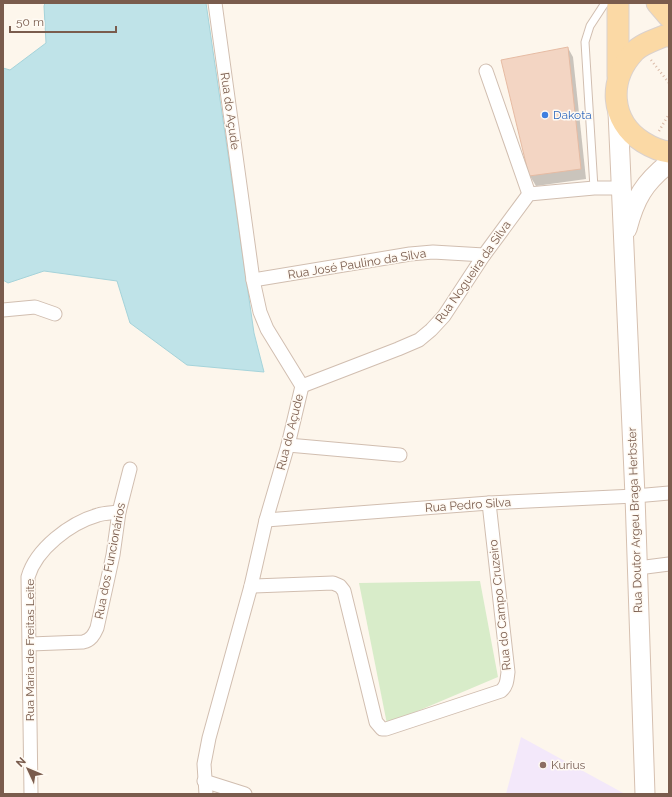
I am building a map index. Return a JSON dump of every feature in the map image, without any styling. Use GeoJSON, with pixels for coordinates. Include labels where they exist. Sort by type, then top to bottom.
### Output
{"type":"FeatureCollection","features":[{"type":"Feature","properties":{"kind":"main road"},"geometry":{"type":"LineString","coordinates":[[618,3],[618,78],[616,95],[618,112],[625,125],[634,136],[655,149],[669,152]]}},
{"type":"Feature","properties":{"kind":"main road"},"geometry":{"type":"LineString","coordinates":[[657,3],[669,17]]}},
{"type":"Feature","properties":{"kind":"main road"},"geometry":{"type":"LineString","coordinates":[[618,78],[625,63],[635,50],[664,36],[669,36]]}},
{"type":"Feature","properties":{"kind":"street","name":"Rua do Açude"},"geometry":{"type":"LineString","coordinates":[[205,788],[204,764],[209,738],[251,586],[266,520],[288,445],[302,386],[267,329],[260,312],[254,280],[215,3]]}},
{"type":"Feature","properties":{"kind":"street"},"geometry":{"type":"LineString","coordinates":[[486,71],[529,194],[594,188],[622,188]]}},
{"type":"Feature","properties":{"kind":"street","name":"Rua Doutor Argeu Braga Herbster"},"geometry":{"type":"LineString","coordinates":[[618,112],[638,568],[645,794]]}},
{"type":"Feature","properties":{"kind":"street","name":"Rua Doutor Argeu Braga Herbster"},"geometry":{"type":"LineString","coordinates":[[623,246],[630,220],[642,190],[669,163]]}},
{"type":"Feature","properties":{"kind":"street","name":"Rua Nogueira da Silva"},"geometry":{"type":"LineString","coordinates":[[302,386],[419,340],[432,330],[444,316],[484,255],[529,194]]}},
{"type":"Feature","properties":{"kind":"street","name":"Rua José Paulino da Silva"},"geometry":{"type":"LineString","coordinates":[[254,280],[410,254],[433,252],[484,255]]}},
{"type":"Feature","properties":{"kind":"street"},"geometry":{"type":"LineString","coordinates":[[3,310],[35,307],[55,314]]}},
{"type":"Feature","properties":{"kind":"street"},"geometry":{"type":"LineString","coordinates":[[288,445],[400,455]]}},
{"type":"Feature","properties":{"kind":"street","name":"Rua dos Funcionários"},"geometry":{"type":"LineString","coordinates":[[30,644],[83,642],[94,635],[97,628],[113,555],[119,512],[130,469]]}},
{"type":"Feature","properties":{"kind":"street","name":"Rua Pedro Silva"},"geometry":{"type":"LineString","coordinates":[[266,520],[489,503],[669,493]]}},
{"type":"Feature","properties":{"kind":"street","name":"Rua do Campo Cruzeiro"},"geometry":{"type":"LineString","coordinates":[[251,586],[333,583],[340,586],[344,591],[376,722],[382,729],[386,729],[501,691],[505,688],[508,672],[489,503]]}},
{"type":"Feature","properties":{"kind":"street","name":"Rua Maria de Freitas Leite"},"geometry":{"type":"LineString","coordinates":[[31,794],[28,577],[31,567],[46,547],[82,521],[98,514],[119,512]]}},
{"type":"Feature","properties":{"kind":"street"},"geometry":{"type":"LineString","coordinates":[[638,568],[669,564]]}},
{"type":"Feature","properties":{"kind":"street"},"geometry":{"type":"LineString","coordinates":[[205,788],[245,794]]}},
{"type":"Feature","properties":{"kind":"lane"},"geometry":{"type":"LineString","coordinates":[[594,188],[585,42],[590,26],[605,3]]}},
{"type":"Feature","properties":{"kind":"shaded area","name":"Kurius"},"geometry":{"type":"Polygon","coordinates":[[[521,737],[625,794],[506,794],[521,737]]]}},
{"type":"Feature","properties":{"kind":"green space"},"geometry":{"type":"Polygon","coordinates":[[[480,581],[498,677],[387,724],[359,583],[480,581]]]}},
{"type":"Feature","properties":{"kind":"water"},"geometry":{"type":"Polygon","coordinates":[[[45,3],[206,3],[254,333],[264,372],[187,365],[130,323],[117,281],[44,271],[8,283],[3,280],[3,68],[10,70],[46,43],[45,3]]]}},
{"type":"Feature","properties":{"kind":"building","name":"Dakota"},"geometry":{"type":"Polygon","coordinates":[[[568,47],[581,169],[529,176],[501,60],[568,47]]]}},
{"type":"Feature","properties":{"kind":"place","name":"Dakota"},"geometry":{"type":"Point","coordinates":[545,115]}},
{"type":"Feature","properties":{"kind":"place","name":"Kurius"},"geometry":{"type":"Point","coordinates":[543,765]}}]}
